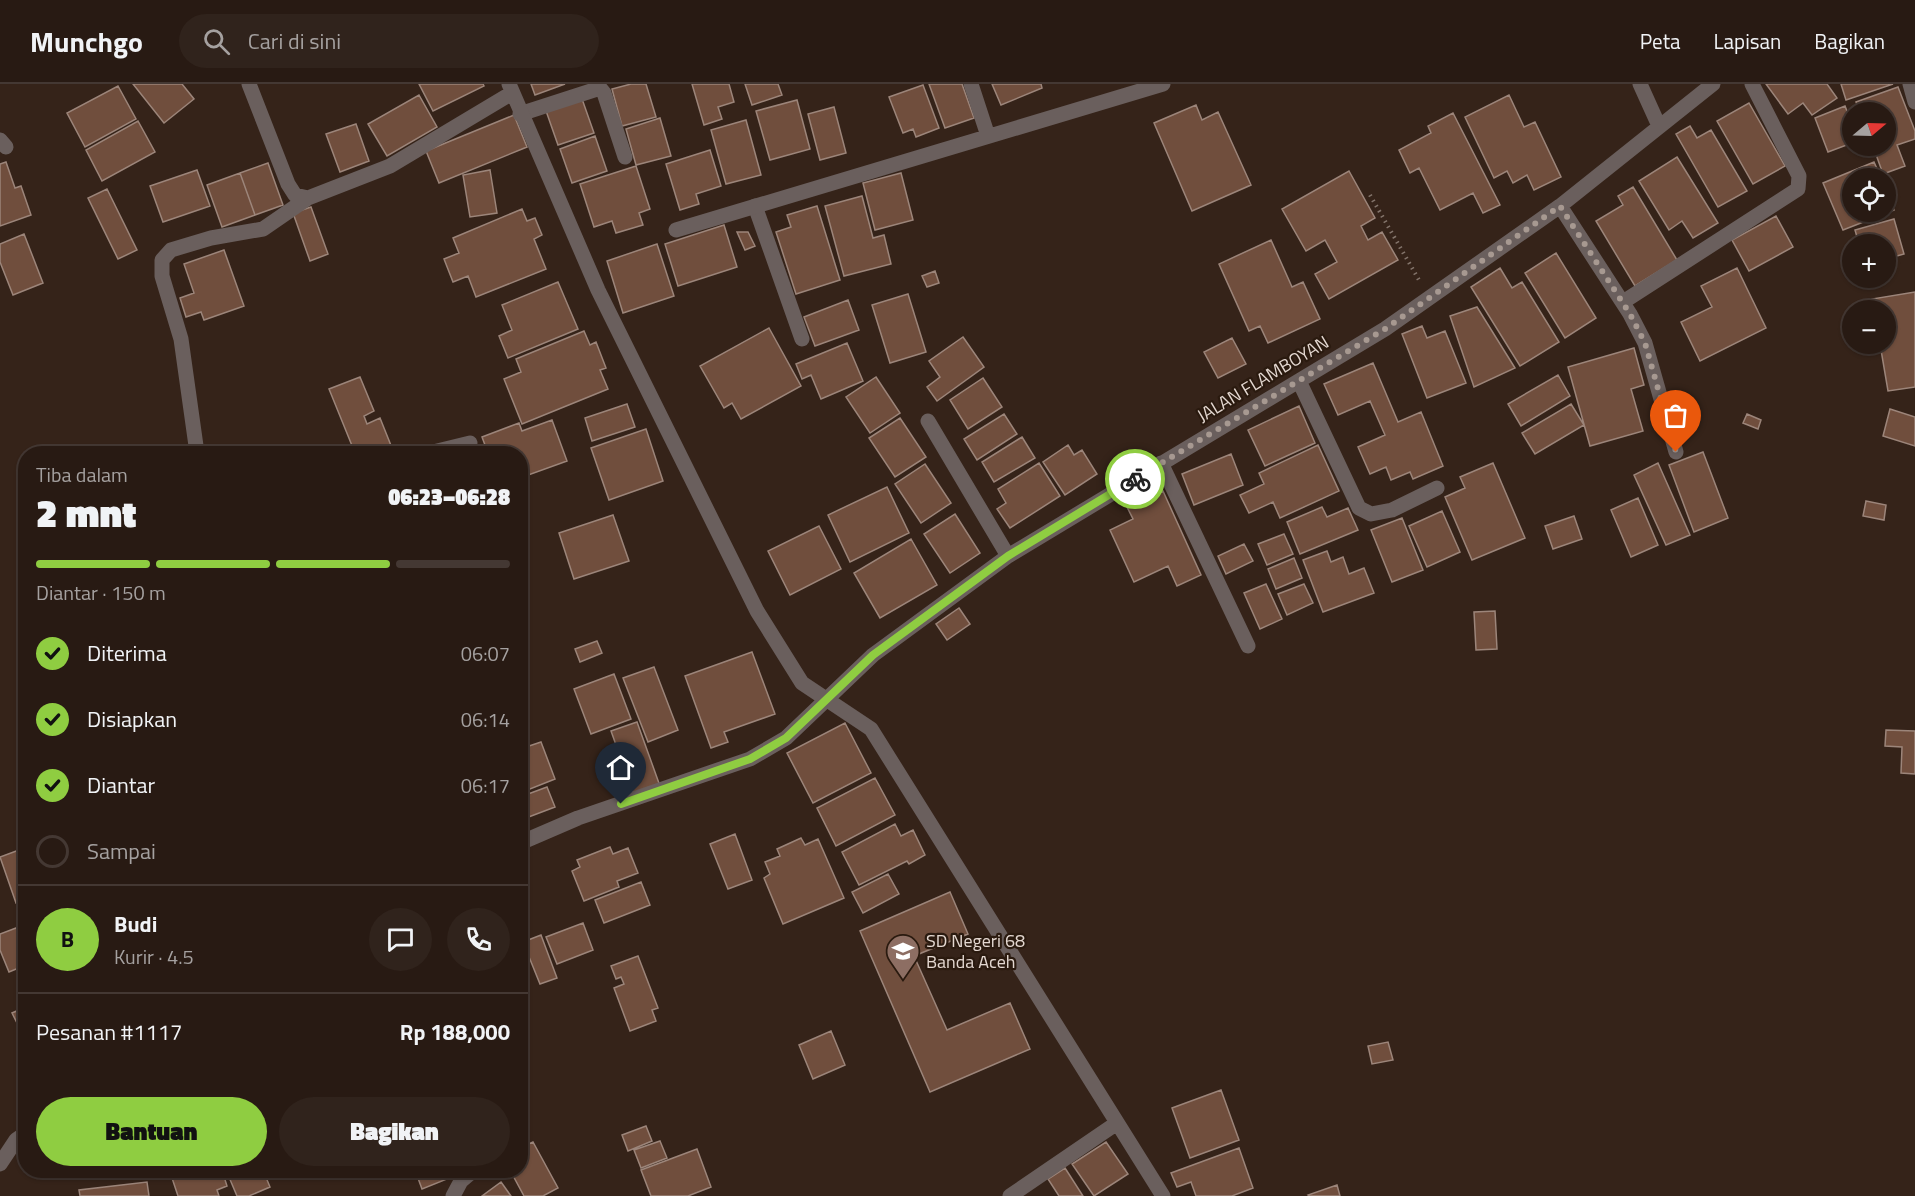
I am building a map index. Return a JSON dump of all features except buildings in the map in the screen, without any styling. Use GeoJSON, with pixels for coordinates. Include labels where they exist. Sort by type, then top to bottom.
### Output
{"type":"FeatureCollection","features":[{"type":"Feature","properties":{"kind":"street"},"geometry":{"type":"LineString","coordinates":[[249,84],[288,184],[295,195],[308,198]]}},
{"type":"Feature","properties":{"kind":"street"},"geometry":{"type":"LineString","coordinates":[[971,84],[988,136]]}},
{"type":"Feature","properties":{"kind":"street"},"geometry":{"type":"LineString","coordinates":[[676,230],[1163,84]]}},
{"type":"Feature","properties":{"kind":"street"},"geometry":{"type":"LineString","coordinates":[[1641,84],[1659,126]]}},
{"type":"Feature","properties":{"kind":"street","name":"JALAN FLAMBOYAN"},"geometry":{"type":"LineString","coordinates":[[528,840],[578,818],[750,759],[786,738],[873,655],[1008,556],[1385,329],[1428,297],[1498,252],[1560,206],[1713,84]]}},
{"type":"Feature","properties":{"kind":"street"},"geometry":{"type":"LineString","coordinates":[[1623,302],[1798,189],[1799,176],[1752,84]]}},
{"type":"Feature","properties":{"kind":"street"},"geometry":{"type":"LineString","coordinates":[[1910,84],[1915,102]]}},
{"type":"Feature","properties":{"kind":"street"},"geometry":{"type":"LineString","coordinates":[[520,114],[600,88],[604,93],[625,157]]}},
{"type":"Feature","properties":{"kind":"street"},"geometry":{"type":"LineString","coordinates":[[196,446],[181,339],[162,276],[162,260],[171,250],[211,238],[263,229],[308,198],[390,165],[510,89],[598,290],[757,611],[801,683],[828,698],[872,729],[1163,1196]]}},
{"type":"Feature","properties":{"kind":"street"},"geometry":{"type":"LineString","coordinates":[[755,206],[802,339]]}},
{"type":"Feature","properties":{"kind":"street"},"geometry":{"type":"LineString","coordinates":[[1560,206],[1623,302],[1653,364],[1676,452]]}},
{"type":"Feature","properties":{"kind":"street"},"geometry":{"type":"LineString","coordinates":[[1299,381],[1359,508],[1371,514],[1392,510],[1437,488]]}},
{"type":"Feature","properties":{"kind":"street"},"geometry":{"type":"LineString","coordinates":[[928,422],[1008,556]]}},
{"type":"Feature","properties":{"kind":"street"},"geometry":{"type":"LineString","coordinates":[[455,446],[470,442]]}},
{"type":"Feature","properties":{"kind":"street"},"geometry":{"type":"LineString","coordinates":[[1161,463],[1248,646]]}},
{"type":"Feature","properties":{"kind":"street"},"geometry":{"type":"LineString","coordinates":[[1010,1196],[1117,1123]]}},
{"type":"Feature","properties":{"kind":"street"},"geometry":{"type":"LineString","coordinates":[[0,1164],[18,1138]]}},
{"type":"Feature","properties":{"kind":"street"},"geometry":{"type":"LineString","coordinates":[[453,1196],[465,1178]]}},
{"type":"Feature","properties":{"kind":"path"},"geometry":{"type":"LineString","coordinates":[[1370,195],[1428,297]]}},
{"type":"Feature","properties":{"kind":"way so far"},"geometry":{"type":"LineString","coordinates":[[1135,479],[1385,329],[1428,297],[1498,252],[1560,206],[1630,314],[1645,343],[1653,364],[1676,452]]}},
{"type":"Feature","properties":{"kind":"place","name":"SD Negeri 68 Banda Aceh"},"geometry":{"type":"Point","coordinates":[903,980]}},
{"type":"Feature","properties":{"kind":"route"},"geometry":{"type":"LineString","coordinates":[[621,804],[750,759],[786,738],[873,655],[1008,556],[1135,479]]}}]}
